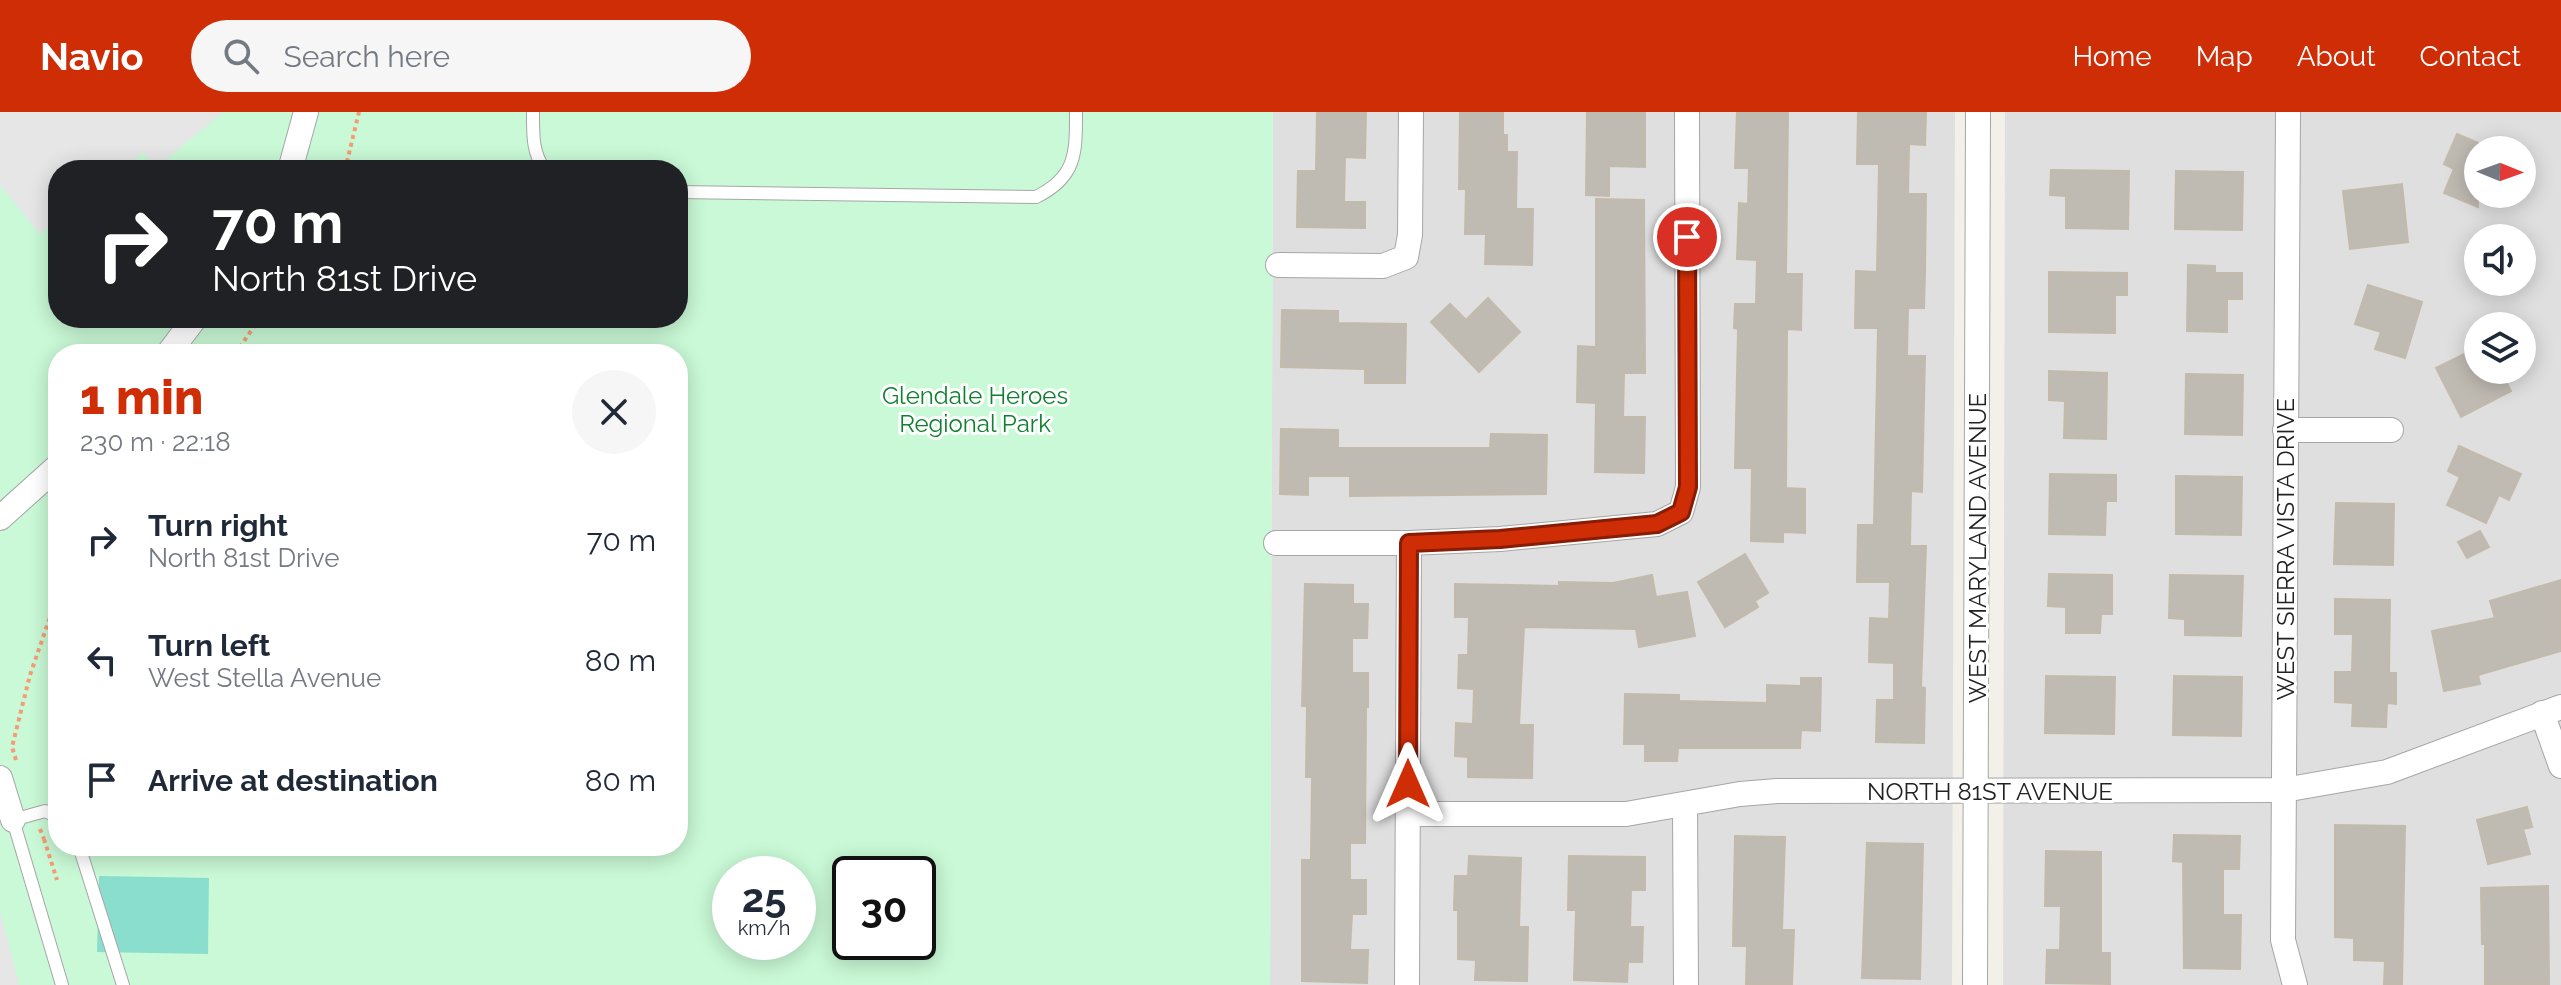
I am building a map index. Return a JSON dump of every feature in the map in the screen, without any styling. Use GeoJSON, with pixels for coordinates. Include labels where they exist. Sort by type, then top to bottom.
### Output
{"type":"FeatureCollection","features":[{"type":"Feature","properties":{"kind":"street"},"geometry":{"type":"LineString","coordinates":[[293,160],[306,112]]}},
{"type":"Feature","properties":{"kind":"street"},"geometry":{"type":"LineString","coordinates":[[1278,265],[1383,266],[1406,257],[1410,235],[1411,112]]}},
{"type":"Feature","properties":{"kind":"street"},"geometry":{"type":"LineString","coordinates":[[1276,543],[1500,539],[1657,524],[1681,512],[1688,487],[1687,112]]}},
{"type":"Feature","properties":{"kind":"street","name":"WEST MARYLAND AVENUE"},"geometry":{"type":"LineString","coordinates":[[1975,985],[1978,112]]}},
{"type":"Feature","properties":{"kind":"street","name":"WEST SIERRA VISTA DRIVE"},"geometry":{"type":"LineString","coordinates":[[2288,112],[2283,940],[2295,985]]}},
{"type":"Feature","properties":{"kind":"street"},"geometry":{"type":"LineString","coordinates":[[2285,430],[2391,430]]}},
{"type":"Feature","properties":{"kind":"street"},"geometry":{"type":"LineString","coordinates":[[0,518],[48,475]]}},
{"type":"Feature","properties":{"kind":"street"},"geometry":{"type":"LineString","coordinates":[[1407,985],[1409,543]]}},
{"type":"Feature","properties":{"kind":"street"},"geometry":{"type":"LineString","coordinates":[[2552,710],[2561,766]]}},
{"type":"Feature","properties":{"kind":"street","name":"NORTH 81ST AVENUE"},"geometry":{"type":"LineString","coordinates":[[1408,814],[1626,814],[1740,794],[1777,791],[2284,790],[2387,772],[2552,710]]}},
{"type":"Feature","properties":{"kind":"street"},"geometry":{"type":"LineString","coordinates":[[0,778],[13,820]]}},
{"type":"Feature","properties":{"kind":"street"},"geometry":{"type":"LineString","coordinates":[[1685,805],[1686,985]]}},
{"type":"Feature","properties":{"kind":"lane"},"geometry":{"type":"LineString","coordinates":[[533,112],[533,141],[538,160]]}},
{"type":"Feature","properties":{"kind":"lane"},"geometry":{"type":"LineString","coordinates":[[688,192],[1036,197],[1054,188],[1068,170],[1076,151],[1076,112]]}},
{"type":"Feature","properties":{"kind":"lane"},"geometry":{"type":"LineString","coordinates":[[48,812],[13,820],[62,985]]}},
{"type":"Feature","properties":{"kind":"lane"},"geometry":{"type":"LineString","coordinates":[[82,856],[123,985]]}},
{"type":"Feature","properties":{"kind":"path"},"geometry":{"type":"LineString","coordinates":[[347,160],[359,112]]}},
{"type":"Feature","properties":{"kind":"path"},"geometry":{"type":"LineString","coordinates":[[12,747],[30,675],[48,623]]}},
{"type":"Feature","properties":{"kind":"shaded area"},"geometry":{"type":"Polygon","coordinates":[[[0,112],[223,112],[166,160],[150,160],[143,152],[136,160],[48,160],[48,227],[40,234],[0,185],[0,112]]]}},
{"type":"Feature","properties":{"kind":"shaded area"},"geometry":{"type":"Polygon","coordinates":[[[1273,112],[1955,112],[1952,985],[1270,985],[1273,112]]]}},
{"type":"Feature","properties":{"kind":"shaded area"},"geometry":{"type":"Polygon","coordinates":[[[2005,112],[2561,112],[2561,985],[2003,985],[2005,112]]]}},
{"type":"Feature","properties":{"kind":"shaded area"},"geometry":{"type":"Polygon","coordinates":[[[99,876],[209,878],[208,954],[97,952],[99,876]]]}},
{"type":"Feature","properties":{"kind":"shaded area"},"geometry":{"type":"Polygon","coordinates":[[[0,912],[18,980],[19,985],[0,985],[0,912]]]}},
{"type":"Feature","properties":{"kind":"green space","name":"Glendale Heroes Regional Park"},"geometry":{"type":"Polygon","coordinates":[[[0,112],[1273,112],[1270,985],[0,985],[0,112]]]}},
{"type":"Feature","properties":{"kind":"building"},"geometry":{"type":"Polygon","coordinates":[[[1317,112],[1366,112],[1365,158],[1345,157],[1344,202],[1365,202],[1365,228],[1297,227],[1298,171],[1316,171],[1317,112]]]}},
{"type":"Feature","properties":{"kind":"building"},"geometry":{"type":"Polygon","coordinates":[[[1460,112],[1503,112],[1507,152],[1517,152],[1516,209],[1533,209],[1532,265],[1485,264],[1486,234],[1465,234],[1466,189],[1459,189],[1460,112]]]}},
{"type":"Feature","properties":{"kind":"building"},"geometry":{"type":"Polygon","coordinates":[[[1587,112],[1645,112],[1645,167],[1609,166],[1609,196],[1586,195],[1587,112]]]}},
{"type":"Feature","properties":{"kind":"building"},"geometry":{"type":"Polygon","coordinates":[[[1737,112],[1788,112],[1786,274],[1802,274],[1801,330],[1787,329],[1786,488],[1805,489],[1805,533],[1783,532],[1783,542],[1751,541],[1752,468],[1735,468],[1738,329],[1734,328],[1735,304],[1756,304],[1757,260],[1737,259],[1739,203],[1748,204],[1749,168],[1735,168],[1737,112]]]}},
{"type":"Feature","properties":{"kind":"building"},"geometry":{"type":"Polygon","coordinates":[[[1858,112],[1926,112],[1925,145],[1909,144],[1908,194],[1926,194],[1924,308],[1908,308],[1907,356],[1925,356],[1922,492],[1911,491],[1910,546],[1926,546],[1921,687],[1925,688],[1924,743],[1876,742],[1877,700],[1894,700],[1894,663],[1869,662],[1870,618],[1889,619],[1890,582],[1857,582],[1858,525],[1874,525],[1878,328],[1855,328],[1856,271],[1877,272],[1879,164],[1857,164],[1858,112]]]}},
{"type":"Feature","properties":{"kind":"building"},"geometry":{"type":"Polygon","coordinates":[[[2457,134],[2464,137],[2464,201],[2444,193],[2454,169],[2444,164],[2457,134]]]}},
{"type":"Feature","properties":{"kind":"building"},"geometry":{"type":"Polygon","coordinates":[[[2051,170],[2129,171],[2128,229],[2066,228],[2066,196],[2050,195],[2051,170]]]}},
{"type":"Feature","properties":{"kind":"building"},"geometry":{"type":"Polygon","coordinates":[[[2176,171],[2243,172],[2242,230],[2175,229],[2176,171]]]}},
{"type":"Feature","properties":{"kind":"building"},"geometry":{"type":"Polygon","coordinates":[[[2402,184],[2408,242],[2350,249],[2343,191],[2402,184]]]}},
{"type":"Feature","properties":{"kind":"building"},"geometry":{"type":"Polygon","coordinates":[[[1596,199],[1644,200],[1645,373],[1624,373],[1623,417],[1645,417],[1644,473],[1595,472],[1596,403],[1577,402],[1578,346],[1596,347],[1596,199]]]}},
{"type":"Feature","properties":{"kind":"building"},"geometry":{"type":"Polygon","coordinates":[[[2188,265],[2215,266],[2215,273],[2242,273],[2242,299],[2227,299],[2227,332],[2187,331],[2188,265]]]}},
{"type":"Feature","properties":{"kind":"building"},"geometry":{"type":"Polygon","coordinates":[[[2049,272],[2127,273],[2127,295],[2115,295],[2115,333],[2049,332],[2049,272]]]}},
{"type":"Feature","properties":{"kind":"building"},"geometry":{"type":"Polygon","coordinates":[[[2368,285],[2422,302],[2405,358],[2375,349],[2381,332],[2355,324],[2368,285]]]}},
{"type":"Feature","properties":{"kind":"building"},"geometry":{"type":"Polygon","coordinates":[[[1488,298],[1520,332],[1479,372],[1431,322],[1450,304],[1466,320],[1488,298]]]}},
{"type":"Feature","properties":{"kind":"building"},"geometry":{"type":"Polygon","coordinates":[[[1282,310],[1338,311],[1338,323],[1406,324],[1405,383],[1365,383],[1365,369],[1281,367],[1282,310]]]}},
{"type":"Feature","properties":{"kind":"building"},"geometry":{"type":"Polygon","coordinates":[[[2464,354],[2464,384],[2507,384],[2511,391],[2461,417],[2436,368],[2464,354]]]}},
{"type":"Feature","properties":{"kind":"building"},"geometry":{"type":"Polygon","coordinates":[[[2049,371],[2107,373],[2106,439],[2064,438],[2065,401],[2049,400],[2049,371]]]}},
{"type":"Feature","properties":{"kind":"building"},"geometry":{"type":"Polygon","coordinates":[[[2186,374],[2243,375],[2242,435],[2185,434],[2186,374]]]}},
{"type":"Feature","properties":{"kind":"building"},"geometry":{"type":"Polygon","coordinates":[[[1281,429],[1338,430],[1338,448],[1490,448],[1491,434],[1547,435],[1546,494],[1350,496],[1350,476],[1308,476],[1308,495],[1280,494],[1281,429]]]}},
{"type":"Feature","properties":{"kind":"building"},"geometry":{"type":"Polygon","coordinates":[[[2459,446],[2521,474],[2509,500],[2499,495],[2486,523],[2447,505],[2460,477],[2448,471],[2459,446]]]}},
{"type":"Feature","properties":{"kind":"building"},"geometry":{"type":"Polygon","coordinates":[[[2050,474],[2116,475],[2116,501],[2106,501],[2105,535],[2049,534],[2050,474]]]}},
{"type":"Feature","properties":{"kind":"building"},"geometry":{"type":"Polygon","coordinates":[[[2176,476],[2242,477],[2241,535],[2176,534],[2176,476]]]}},
{"type":"Feature","properties":{"kind":"building"},"geometry":{"type":"Polygon","coordinates":[[[2336,503],[2394,504],[2393,565],[2334,564],[2336,503]]]}},
{"type":"Feature","properties":{"kind":"building"},"geometry":{"type":"Polygon","coordinates":[[[2480,531],[2489,547],[2467,558],[2458,542],[2480,531]]]}},
{"type":"Feature","properties":{"kind":"building"},"geometry":{"type":"Polygon","coordinates":[[[1745,554],[1768,593],[1755,601],[1758,607],[1725,627],[1698,582],[1745,554]]]}},
{"type":"Feature","properties":{"kind":"building"},"geometry":{"type":"Polygon","coordinates":[[[2049,574],[2112,575],[2112,614],[2101,614],[2100,633],[2066,633],[2066,607],[2048,606],[2049,574]]]}},
{"type":"Feature","properties":{"kind":"building"},"geometry":{"type":"Polygon","coordinates":[[[1652,575],[1656,597],[1687,592],[1695,636],[1639,647],[1636,629],[1524,627],[1519,725],[1533,725],[1532,778],[1468,777],[1468,757],[1455,756],[1456,723],[1473,724],[1474,689],[1458,688],[1459,655],[1468,655],[1469,617],[1455,617],[1455,584],[1559,586],[1559,582],[1613,583],[1652,575]]]}},
{"type":"Feature","properties":{"kind":"building"},"geometry":{"type":"Polygon","coordinates":[[[2170,575],[2243,576],[2241,636],[2185,635],[2185,619],[2169,618],[2170,575]]]}},
{"type":"Feature","properties":{"kind":"building"},"geometry":{"type":"Polygon","coordinates":[[[2561,580],[2561,651],[2478,675],[2480,684],[2444,691],[2432,631],[2495,618],[2490,601],[2561,580]]]}},
{"type":"Feature","properties":{"kind":"building"},"geometry":{"type":"Polygon","coordinates":[[[1305,584],[1353,585],[1353,604],[1368,604],[1367,638],[1352,638],[1352,673],[1368,673],[1365,843],[1350,843],[1350,880],[1366,880],[1366,914],[1352,914],[1350,950],[1368,950],[1367,983],[1302,981],[1302,860],[1311,860],[1312,777],[1306,777],[1307,706],[1302,706],[1305,584]]]}},
{"type":"Feature","properties":{"kind":"building"},"geometry":{"type":"Polygon","coordinates":[[[2335,599],[2390,600],[2389,673],[2396,673],[2396,704],[2387,703],[2386,727],[2352,726],[2353,703],[2335,702],[2335,672],[2352,672],[2353,634],[2335,634],[2335,599]]]}},
{"type":"Feature","properties":{"kind":"building"},"geometry":{"type":"Polygon","coordinates":[[[2046,676],[2115,677],[2114,734],[2045,733],[2046,676]]]}},
{"type":"Feature","properties":{"kind":"building"},"geometry":{"type":"Polygon","coordinates":[[[2174,676],[2242,677],[2241,736],[2173,735],[2174,676]]]}},
{"type":"Feature","properties":{"kind":"building"},"geometry":{"type":"Polygon","coordinates":[[[1801,678],[1821,678],[1820,731],[1801,730],[1800,748],[1678,748],[1677,761],[1645,761],[1645,744],[1624,744],[1625,694],[1679,695],[1679,701],[1767,703],[1767,685],[1801,686],[1801,678]]]}},
{"type":"Feature","properties":{"kind":"building"},"geometry":{"type":"Polygon","coordinates":[[[2527,807],[2532,827],[2523,829],[2530,854],[2488,864],[2477,820],[2527,807]]]}},
{"type":"Feature","properties":{"kind":"building"},"geometry":{"type":"Polygon","coordinates":[[[2335,825],[2405,826],[2402,985],[2384,985],[2385,961],[2354,960],[2354,938],[2335,937],[2335,825]]]}},
{"type":"Feature","properties":{"kind":"building"},"geometry":{"type":"Polygon","coordinates":[[[2174,835],[2240,836],[2239,869],[2223,869],[2223,915],[2241,915],[2240,969],[2184,968],[2183,862],[2173,861],[2174,835]]]}},
{"type":"Feature","properties":{"kind":"building"},"geometry":{"type":"Polygon","coordinates":[[[1735,836],[1785,837],[1782,930],[1794,930],[1792,985],[1746,985],[1747,946],[1733,946],[1735,836]]]}},
{"type":"Feature","properties":{"kind":"building"},"geometry":{"type":"Polygon","coordinates":[[[1867,843],[1923,844],[1920,979],[1862,978],[1867,843]]]}},
{"type":"Feature","properties":{"kind":"building"},"geometry":{"type":"Polygon","coordinates":[[[2046,851],[2101,852],[2101,953],[2110,953],[2110,984],[2046,983],[2047,950],[2060,950],[2061,906],[2045,906],[2046,851]]]}},
{"type":"Feature","properties":{"kind":"building"},"geometry":{"type":"Polygon","coordinates":[[[1469,856],[1521,858],[1519,927],[1528,927],[1527,981],[1475,980],[1476,960],[1458,959],[1455,876],[1468,876],[1469,856]]]}},
{"type":"Feature","properties":{"kind":"building"},"geometry":{"type":"Polygon","coordinates":[[[1569,856],[1645,857],[1645,890],[1631,890],[1630,927],[1643,927],[1642,962],[1628,962],[1627,982],[1574,980],[1576,910],[1568,910],[1569,856]]]}},
{"type":"Feature","properties":{"kind":"building"},"geometry":{"type":"Polygon","coordinates":[[[2548,886],[2549,985],[2485,985],[2481,888],[2548,886]]]}},
{"type":"Feature","properties":{"kind":"route"},"geometry":{"type":"LineString","coordinates":[[1408,784],[1409,543],[1500,539],[1657,524],[1681,512],[1688,487],[1687,237]]}}]}
